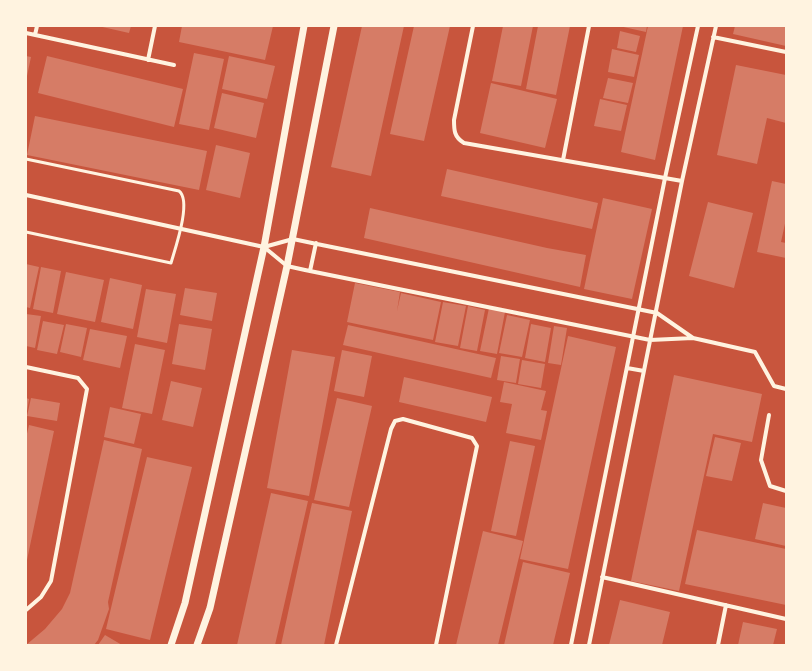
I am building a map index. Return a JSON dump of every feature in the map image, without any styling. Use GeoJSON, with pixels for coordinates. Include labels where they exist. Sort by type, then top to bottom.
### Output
{"type":"FeatureCollection","features":[{"type":"Feature","properties":{"kind":"street"},"geometry":{"type":"LineString","coordinates":[[35,35],[36,26]]}},
{"type":"Feature","properties":{"kind":"street"},"geometry":{"type":"LineString","coordinates":[[148,60],[155,26]]}},
{"type":"Feature","properties":{"kind":"street"},"geometry":{"type":"LineString","coordinates":[[171,645],[186,603],[264,247],[304,26]]}},
{"type":"Feature","properties":{"kind":"street"},"geometry":{"type":"LineString","coordinates":[[197,645],[210,608],[293,240],[334,26]]}},
{"type":"Feature","properties":{"kind":"street"},"geometry":{"type":"LineString","coordinates":[[473,26],[454,120],[455,135],[464,143],[682,181]]}},
{"type":"Feature","properties":{"kind":"street"},"geometry":{"type":"LineString","coordinates":[[563,160],[589,26]]}},
{"type":"Feature","properties":{"kind":"street"},"geometry":{"type":"LineString","coordinates":[[571,645],[665,178],[698,26]]}},
{"type":"Feature","properties":{"kind":"street"},"geometry":{"type":"LineString","coordinates":[[589,645],[650,340],[657,313],[682,181],[716,26]]}},
{"type":"Feature","properties":{"kind":"street"},"geometry":{"type":"LineString","coordinates":[[26,33],[174,65]]}},
{"type":"Feature","properties":{"kind":"street"},"geometry":{"type":"LineString","coordinates":[[713,37],[786,52]]}},
{"type":"Feature","properties":{"kind":"street"},"geometry":{"type":"LineString","coordinates":[[26,195],[264,247],[293,240],[316,243],[657,313],[693,338]]}},
{"type":"Feature","properties":{"kind":"street"},"geometry":{"type":"LineString","coordinates":[[310,271],[316,243]]}},
{"type":"Feature","properties":{"kind":"street"},"geometry":{"type":"LineString","coordinates":[[264,247],[287,266],[310,271],[650,340],[693,338],[755,352],[774,386],[786,389]]}},
{"type":"Feature","properties":{"kind":"street"},"geometry":{"type":"LineString","coordinates":[[628,366],[644,371]]}},
{"type":"Feature","properties":{"kind":"street"},"geometry":{"type":"LineString","coordinates":[[26,367],[78,378],[87,389],[51,581],[41,597],[26,610]]}},
{"type":"Feature","properties":{"kind":"street"},"geometry":{"type":"LineString","coordinates":[[769,415],[761,460],[770,486],[786,491]]}},
{"type":"Feature","properties":{"kind":"street"},"geometry":{"type":"LineString","coordinates":[[336,645],[391,429],[395,421],[403,420],[472,438],[477,446],[436,645]]}},
{"type":"Feature","properties":{"kind":"street"},"geometry":{"type":"LineString","coordinates":[[602,577],[786,618]]}},
{"type":"Feature","properties":{"kind":"street"},"geometry":{"type":"LineString","coordinates":[[718,645],[726,605]]}},
{"type":"Feature","properties":{"kind":"lane"},"geometry":{"type":"LineString","coordinates":[[26,159],[179,191],[183,197],[182,229],[171,263],[26,232]]}},
{"type":"Feature","properties":{"kind":"building"},"geometry":{"type":"Polygon","coordinates":[[[98,26],[131,26],[129,33],[98,26]]]}},
{"type":"Feature","properties":{"kind":"building"},"geometry":{"type":"Polygon","coordinates":[[[182,26],[273,26],[265,60],[179,42],[182,26]]]}},
{"type":"Feature","properties":{"kind":"building"},"geometry":{"type":"Polygon","coordinates":[[[362,26],[404,26],[371,176],[331,167],[362,26]]]}},
{"type":"Feature","properties":{"kind":"building"},"geometry":{"type":"Polygon","coordinates":[[[414,26],[450,26],[424,141],[390,134],[414,26]]]}},
{"type":"Feature","properties":{"kind":"building"},"geometry":{"type":"Polygon","coordinates":[[[503,26],[533,26],[521,86],[492,81],[503,26]]]}},
{"type":"Feature","properties":{"kind":"building"},"geometry":{"type":"Polygon","coordinates":[[[538,26],[570,26],[556,95],[526,89],[538,26]]]}},
{"type":"Feature","properties":{"kind":"building"},"geometry":{"type":"Polygon","coordinates":[[[619,26],[647,26],[646,32],[619,26]]]}},
{"type":"Feature","properties":{"kind":"building"},"geometry":{"type":"Polygon","coordinates":[[[648,26],[683,26],[655,160],[621,152],[648,26]]]}},
{"type":"Feature","properties":{"kind":"building"},"geometry":{"type":"Polygon","coordinates":[[[735,26],[786,26],[786,46],[733,34],[735,26]]]}},
{"type":"Feature","properties":{"kind":"building"},"geometry":{"type":"Polygon","coordinates":[[[620,31],[640,36],[636,52],[617,48],[620,31]]]}},
{"type":"Feature","properties":{"kind":"building"},"geometry":{"type":"Polygon","coordinates":[[[612,49],[639,55],[634,77],[608,72],[612,49]]]}},
{"type":"Feature","properties":{"kind":"building"},"geometry":{"type":"Polygon","coordinates":[[[194,53],[224,59],[209,130],[179,124],[194,53]]]}},
{"type":"Feature","properties":{"kind":"building"},"geometry":{"type":"Polygon","coordinates":[[[26,56],[31,57],[27,76],[26,76],[26,56]]]}},
{"type":"Feature","properties":{"kind":"building"},"geometry":{"type":"Polygon","coordinates":[[[47,56],[183,89],[174,127],[38,93],[47,56]]]}},
{"type":"Feature","properties":{"kind":"building"},"geometry":{"type":"Polygon","coordinates":[[[229,56],[275,66],[267,99],[222,89],[229,56]]]}},
{"type":"Feature","properties":{"kind":"building"},"geometry":{"type":"Polygon","coordinates":[[[736,65],[786,75],[786,123],[767,118],[757,164],[717,155],[736,65]]]}},
{"type":"Feature","properties":{"kind":"building"},"geometry":{"type":"Polygon","coordinates":[[[608,78],[633,83],[628,103],[603,98],[608,78]]]}},
{"type":"Feature","properties":{"kind":"building"},"geometry":{"type":"Polygon","coordinates":[[[491,83],[557,99],[545,148],[480,133],[491,83]]]}},
{"type":"Feature","properties":{"kind":"building"},"geometry":{"type":"Polygon","coordinates":[[[222,93],[264,103],[256,138],[214,128],[222,93]]]}},
{"type":"Feature","properties":{"kind":"building"},"geometry":{"type":"Polygon","coordinates":[[[600,99],[627,105],[621,131],[594,126],[600,99]]]}},
{"type":"Feature","properties":{"kind":"building"},"geometry":{"type":"Polygon","coordinates":[[[35,116],[207,151],[199,190],[27,155],[35,116]]]}},
{"type":"Feature","properties":{"kind":"building"},"geometry":{"type":"Polygon","coordinates":[[[216,145],[250,153],[240,198],[206,190],[216,145]]]}},
{"type":"Feature","properties":{"kind":"building"},"geometry":{"type":"Polygon","coordinates":[[[447,169],[598,203],[592,229],[441,196],[447,169]]]}},
{"type":"Feature","properties":{"kind":"building"},"geometry":{"type":"Polygon","coordinates":[[[772,181],[786,184],[786,219],[781,242],[786,243],[786,258],[757,252],[772,181]]]}},
{"type":"Feature","properties":{"kind":"building"},"geometry":{"type":"Polygon","coordinates":[[[603,198],[652,209],[632,299],[584,289],[603,198]]]}},
{"type":"Feature","properties":{"kind":"building"},"geometry":{"type":"Polygon","coordinates":[[[708,202],[753,213],[734,288],[689,276],[708,202]]]}},
{"type":"Feature","properties":{"kind":"building"},"geometry":{"type":"Polygon","coordinates":[[[370,208],[547,248],[586,255],[580,287],[364,238],[370,208]]]}},
{"type":"Feature","properties":{"kind":"building"},"geometry":{"type":"Polygon","coordinates":[[[26,264],[39,267],[30,308],[26,307],[26,264]]]}},
{"type":"Feature","properties":{"kind":"building"},"geometry":{"type":"Polygon","coordinates":[[[41,267],[61,271],[53,313],[33,309],[41,267]]]}},
{"type":"Feature","properties":{"kind":"building"},"geometry":{"type":"Polygon","coordinates":[[[66,272],[104,280],[95,322],[57,314],[66,272]]]}},
{"type":"Feature","properties":{"kind":"building"},"geometry":{"type":"Polygon","coordinates":[[[110,278],[142,285],[133,329],[101,322],[110,278]]]}},
{"type":"Feature","properties":{"kind":"building"},"geometry":{"type":"Polygon","coordinates":[[[355,283],[400,292],[397,311],[401,293],[441,302],[433,340],[347,322],[355,283]]]}},
{"type":"Feature","properties":{"kind":"building"},"geometry":{"type":"Polygon","coordinates":[[[185,288],[217,293],[212,321],[180,315],[185,288]]]}},
{"type":"Feature","properties":{"kind":"building"},"geometry":{"type":"Polygon","coordinates":[[[146,289],[176,294],[167,343],[137,337],[146,289]]]}},
{"type":"Feature","properties":{"kind":"building"},"geometry":{"type":"Polygon","coordinates":[[[443,302],[466,306],[458,346],[435,342],[443,302]]]}},
{"type":"Feature","properties":{"kind":"building"},"geometry":{"type":"Polygon","coordinates":[[[468,306],[485,310],[477,351],[460,348],[468,306]]]}},
{"type":"Feature","properties":{"kind":"building"},"geometry":{"type":"Polygon","coordinates":[[[489,308],[505,312],[497,354],[480,351],[489,308]]]}},
{"type":"Feature","properties":{"kind":"building"},"geometry":{"type":"Polygon","coordinates":[[[26,314],[41,316],[35,348],[26,346],[26,314]]]}},
{"type":"Feature","properties":{"kind":"building"},"geometry":{"type":"Polygon","coordinates":[[[507,315],[530,320],[522,357],[499,353],[507,315]]]}},
{"type":"Feature","properties":{"kind":"building"},"geometry":{"type":"Polygon","coordinates":[[[43,321],[64,325],[57,354],[37,350],[43,321]]]}},
{"type":"Feature","properties":{"kind":"building"},"geometry":{"type":"Polygon","coordinates":[[[66,324],[87,328],[81,357],[60,352],[66,324]]]}},
{"type":"Feature","properties":{"kind":"building"},"geometry":{"type":"Polygon","coordinates":[[[179,324],[212,329],[205,370],[172,364],[179,324]]]}},
{"type":"Feature","properties":{"kind":"building"},"geometry":{"type":"Polygon","coordinates":[[[531,324],[551,328],[545,362],[525,358],[531,324]]]}},
{"type":"Feature","properties":{"kind":"building"},"geometry":{"type":"Polygon","coordinates":[[[348,325],[496,358],[491,378],[343,345],[348,325]]]}},
{"type":"Feature","properties":{"kind":"building"},"geometry":{"type":"Polygon","coordinates":[[[554,326],[567,328],[561,365],[548,363],[554,326]]]}},
{"type":"Feature","properties":{"kind":"building"},"geometry":{"type":"Polygon","coordinates":[[[90,329],[127,336],[120,368],[83,360],[90,329]]]}},
{"type":"Feature","properties":{"kind":"building"},"geometry":{"type":"Polygon","coordinates":[[[568,336],[616,347],[568,569],[520,559],[568,336]]]}},
{"type":"Feature","properties":{"kind":"building"},"geometry":{"type":"Polygon","coordinates":[[[135,344],[165,350],[152,414],[122,408],[135,344]]]}},
{"type":"Feature","properties":{"kind":"building"},"geometry":{"type":"Polygon","coordinates":[[[292,350],[335,357],[309,496],[267,488],[292,350]]]}},
{"type":"Feature","properties":{"kind":"building"},"geometry":{"type":"Polygon","coordinates":[[[342,350],[372,356],[364,397],[334,391],[342,350]]]}},
{"type":"Feature","properties":{"kind":"building"},"geometry":{"type":"Polygon","coordinates":[[[501,356],[520,359],[516,383],[497,380],[501,356]]]}},
{"type":"Feature","properties":{"kind":"building"},"geometry":{"type":"Polygon","coordinates":[[[522,360],[545,364],[541,388],[518,384],[522,360]]]}},
{"type":"Feature","properties":{"kind":"building"},"geometry":{"type":"Polygon","coordinates":[[[674,375],[762,394],[752,442],[713,434],[679,591],[631,581],[674,375]]]}},
{"type":"Feature","properties":{"kind":"building"},"geometry":{"type":"Polygon","coordinates":[[[404,377],[492,397],[486,422],[399,402],[404,377]]]}},
{"type":"Feature","properties":{"kind":"building"},"geometry":{"type":"Polygon","coordinates":[[[171,381],[202,388],[193,427],[162,420],[171,381]]]}},
{"type":"Feature","properties":{"kind":"building"},"geometry":{"type":"Polygon","coordinates":[[[504,382],[546,391],[541,410],[547,411],[541,440],[506,433],[512,404],[500,402],[504,382]]]}},
{"type":"Feature","properties":{"kind":"building"},"geometry":{"type":"Polygon","coordinates":[[[26,398],[29,399],[27,411],[26,411],[26,398]]]}},
{"type":"Feature","properties":{"kind":"building"},"geometry":{"type":"Polygon","coordinates":[[[31,398],[60,403],[57,421],[27,416],[31,398]]]}},
{"type":"Feature","properties":{"kind":"building"},"geometry":{"type":"Polygon","coordinates":[[[337,398],[372,406],[349,507],[314,500],[337,398]]]}},
{"type":"Feature","properties":{"kind":"building"},"geometry":{"type":"Polygon","coordinates":[[[110,407],[141,414],[134,444],[104,437],[110,407]]]}},
{"type":"Feature","properties":{"kind":"building"},"geometry":{"type":"Polygon","coordinates":[[[29,425],[54,431],[27,560],[26,438],[29,425]]]}},
{"type":"Feature","properties":{"kind":"building"},"geometry":{"type":"Polygon","coordinates":[[[715,437],[741,443],[732,481],[706,476],[715,437]]]}},
{"type":"Feature","properties":{"kind":"building"},"geometry":{"type":"Polygon","coordinates":[[[104,440],[142,449],[108,602],[109,609],[98,640],[94,645],[26,645],[45,629],[62,609],[70,593],[104,440]]]}},
{"type":"Feature","properties":{"kind":"building"},"geometry":{"type":"Polygon","coordinates":[[[510,441],[535,446],[516,536],[491,531],[510,441]]]}},
{"type":"Feature","properties":{"kind":"building"},"geometry":{"type":"Polygon","coordinates":[[[147,457],[192,467],[150,640],[106,629],[147,457]]]}},
{"type":"Feature","properties":{"kind":"building"},"geometry":{"type":"Polygon","coordinates":[[[271,493],[308,501],[275,645],[237,645],[271,493]]]}},
{"type":"Feature","properties":{"kind":"building"},"geometry":{"type":"Polygon","coordinates":[[[312,503],[352,511],[324,645],[281,645],[312,503]]]}},
{"type":"Feature","properties":{"kind":"building"},"geometry":{"type":"Polygon","coordinates":[[[763,503],[786,508],[786,546],[755,539],[763,503]]]}},
{"type":"Feature","properties":{"kind":"building"},"geometry":{"type":"Polygon","coordinates":[[[697,530],[786,549],[786,605],[685,584],[697,530]]]}},
{"type":"Feature","properties":{"kind":"building"},"geometry":{"type":"Polygon","coordinates":[[[483,531],[523,541],[498,645],[456,645],[483,531]]]}},
{"type":"Feature","properties":{"kind":"building"},"geometry":{"type":"Polygon","coordinates":[[[523,562],[570,573],[553,645],[504,645],[523,562]]]}},
{"type":"Feature","properties":{"kind":"building"},"geometry":{"type":"Polygon","coordinates":[[[620,600],[670,612],[662,645],[609,645],[620,600]]]}},
{"type":"Feature","properties":{"kind":"building"},"geometry":{"type":"Polygon","coordinates":[[[743,622],[777,629],[773,645],[738,645],[743,622]]]}},
{"type":"Feature","properties":{"kind":"building"},"geometry":{"type":"Polygon","coordinates":[[[105,635],[122,645],[98,645],[105,635]]]}}]}
